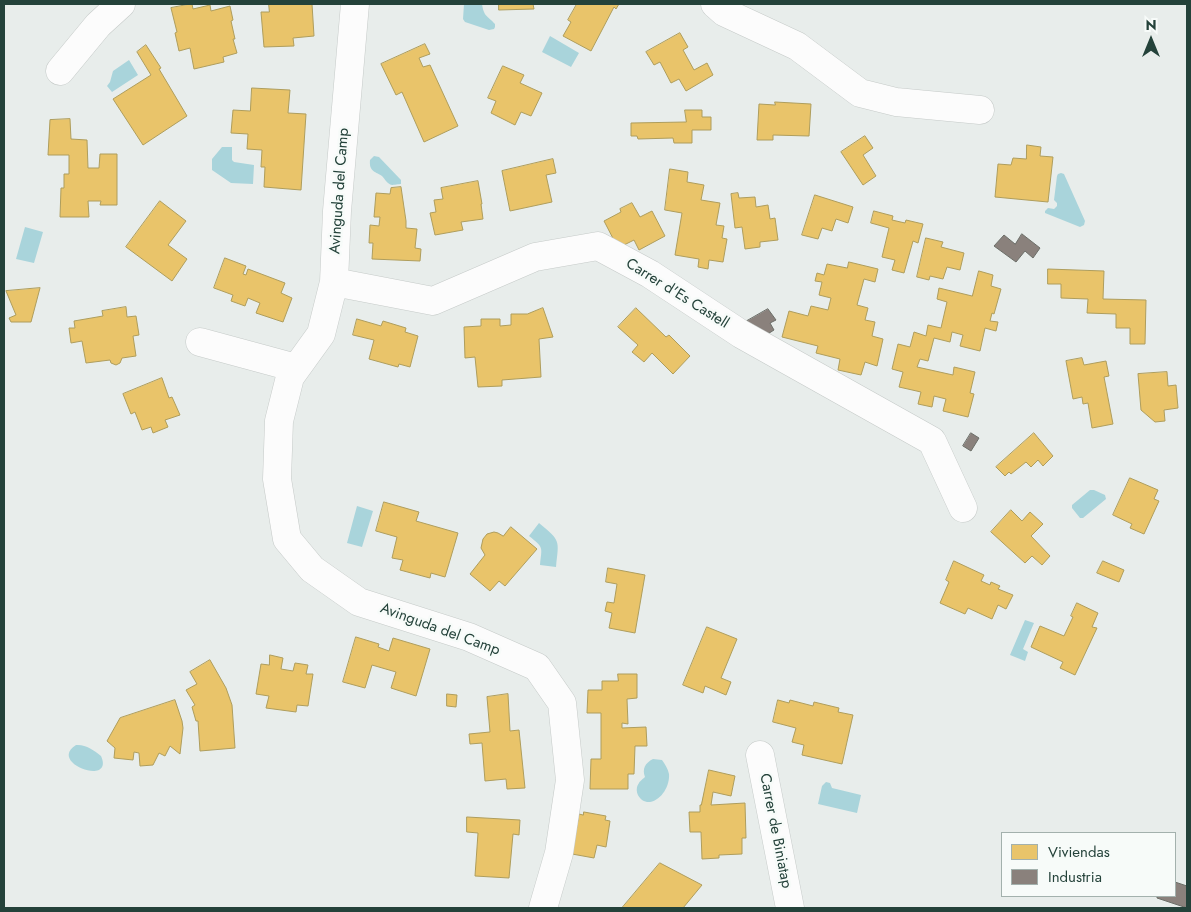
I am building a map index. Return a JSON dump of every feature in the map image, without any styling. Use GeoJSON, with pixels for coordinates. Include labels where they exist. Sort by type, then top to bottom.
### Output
{"type":"FeatureCollection","features":[{"type":"Feature","properties":{"kind":"street"},"geometry":{"type":"LineString","coordinates":[[60,71],[98,25],[121,4]]}},
{"type":"Feature","properties":{"kind":"street","name":"Avinguda del Camp"},"geometry":{"type":"LineString","coordinates":[[355,4],[337,211],[334,282],[321,334],[290,377],[279,422],[276,479],[287,539],[312,569],[359,602],[469,637],[537,667],[562,703],[570,780],[559,853],[543,908]]}},
{"type":"Feature","properties":{"kind":"street"},"geometry":{"type":"LineString","coordinates":[[715,4],[724,12],[797,46],[860,93],[896,102],[980,110]]}},
{"type":"Feature","properties":{"kind":"street","name":"Carrer d'Es Castell"},"geometry":{"type":"LineString","coordinates":[[334,282],[433,301],[535,257],[598,246],[650,274],[741,334],[932,441],[963,508]]}},
{"type":"Feature","properties":{"kind":"street"},"geometry":{"type":"LineString","coordinates":[[200,342],[296,368]]}},
{"type":"Feature","properties":{"kind":"street","name":"Carrer de Biniatap"},"geometry":{"type":"LineString","coordinates":[[760,755],[790,908]]}},
{"type":"Feature","properties":{"kind":"water"},"geometry":{"type":"Polygon","coordinates":[[[464,4],[482,4],[485,14],[495,24],[494,29],[489,30],[465,22],[463,19],[464,4]]]}},
{"type":"Feature","properties":{"kind":"water"},"geometry":{"type":"Polygon","coordinates":[[[550,36],[579,53],[571,67],[542,52],[550,36]]]}},
{"type":"Feature","properties":{"kind":"water"},"geometry":{"type":"Polygon","coordinates":[[[129,60],[138,75],[112,92],[107,86],[113,71],[129,60]]]}},
{"type":"Feature","properties":{"kind":"water"},"geometry":{"type":"Polygon","coordinates":[[[222,147],[232,147],[232,160],[234,162],[254,165],[253,184],[231,183],[212,170],[212,159],[222,147]]]}},
{"type":"Feature","properties":{"kind":"water"},"geometry":{"type":"Polygon","coordinates":[[[374,156],[379,157],[401,180],[401,184],[392,185],[387,183],[382,176],[373,170],[370,166],[370,160],[374,156]]]}},
{"type":"Feature","properties":{"kind":"water"},"geometry":{"type":"Polygon","coordinates":[[[1061,173],[1064,174],[1085,221],[1084,225],[1080,227],[1045,213],[1048,208],[1054,209],[1057,206],[1054,200],[1057,176],[1061,173]]]}},
{"type":"Feature","properties":{"kind":"water"},"geometry":{"type":"Polygon","coordinates":[[[25,227],[43,232],[34,263],[16,259],[25,227]]]}},
{"type":"Feature","properties":{"kind":"water"},"geometry":{"type":"Polygon","coordinates":[[[1090,490],[1105,495],[1106,499],[1083,518],[1080,518],[1072,508],[1072,505],[1090,490]]]}},
{"type":"Feature","properties":{"kind":"water"},"geometry":{"type":"Polygon","coordinates":[[[357,506],[373,511],[362,547],[347,543],[357,506]]]}},
{"type":"Feature","properties":{"kind":"water"},"geometry":{"type":"Polygon","coordinates":[[[539,523],[557,542],[556,567],[540,565],[540,545],[529,536],[539,523]]]}},
{"type":"Feature","properties":{"kind":"water"},"geometry":{"type":"Polygon","coordinates":[[[1025,620],[1034,623],[1023,649],[1028,652],[1025,661],[1010,655],[1025,620]]]}},
{"type":"Feature","properties":{"kind":"water"},"geometry":{"type":"Polygon","coordinates":[[[76,745],[83,745],[101,756],[103,765],[99,770],[92,771],[75,765],[70,759],[69,752],[76,745]]]}},
{"type":"Feature","properties":{"kind":"water"},"geometry":{"type":"Polygon","coordinates":[[[653,759],[662,760],[668,770],[669,778],[667,787],[662,795],[654,801],[646,802],[638,796],[637,786],[645,777],[645,766],[653,759]]]}},
{"type":"Feature","properties":{"kind":"water"},"geometry":{"type":"Polygon","coordinates":[[[826,782],[830,783],[832,788],[861,795],[857,813],[818,804],[822,786],[826,782]]]}},
{"type":"Feature","properties":{"kind":"building: Viviendas"},"geometry":{"type":"Polygon","coordinates":[[[192,4],[193,9],[210,5],[211,11],[230,6],[235,39],[233,39],[237,53],[223,57],[224,62],[194,69],[190,48],[179,51],[175,33],[177,32],[171,8],[192,4]]]}},
{"type":"Feature","properties":{"kind":"building: Viviendas"},"geometry":{"type":"Polygon","coordinates":[[[269,4],[312,4],[314,36],[293,38],[294,46],[264,47],[261,12],[269,12],[269,4]]]}},
{"type":"Feature","properties":{"kind":"building: Viviendas"},"geometry":{"type":"Polygon","coordinates":[[[499,4],[533,4],[534,9],[499,10],[499,4]]]}},
{"type":"Feature","properties":{"kind":"building: Viviendas"},"geometry":{"type":"Polygon","coordinates":[[[577,4],[619,4],[616,9],[614,7],[591,51],[563,36],[571,22],[568,20],[577,4]]]}},
{"type":"Feature","properties":{"kind":"building: Viviendas"},"geometry":{"type":"Polygon","coordinates":[[[680,33],[688,47],[683,50],[694,70],[707,63],[713,75],[686,91],[679,79],[671,83],[660,62],[654,65],[646,52],[680,33]]]}},
{"type":"Feature","properties":{"kind":"building: Viviendas"},"geometry":{"type":"Polygon","coordinates":[[[425,44],[430,54],[419,58],[423,67],[430,65],[458,126],[424,142],[402,92],[396,95],[381,64],[425,44]]]}},
{"type":"Feature","properties":{"kind":"building: Viviendas"},"geometry":{"type":"Polygon","coordinates":[[[146,45],[187,116],[143,145],[113,99],[151,75],[137,52],[146,45]]]}},
{"type":"Feature","properties":{"kind":"building: Viviendas"},"geometry":{"type":"Polygon","coordinates":[[[503,66],[524,75],[520,83],[542,93],[531,116],[521,112],[515,125],[491,113],[496,101],[488,98],[503,66]]]}},
{"type":"Feature","properties":{"kind":"building: Viviendas"},"geometry":{"type":"Polygon","coordinates":[[[252,88],[290,90],[288,113],[306,114],[301,190],[264,187],[265,167],[261,167],[262,150],[247,149],[248,134],[231,133],[233,110],[250,111],[252,88]]]}},
{"type":"Feature","properties":{"kind":"building: Viviendas"},"geometry":{"type":"Polygon","coordinates":[[[775,102],[811,104],[809,136],[773,135],[773,140],[757,140],[759,104],[775,105],[775,102]]]}},
{"type":"Feature","properties":{"kind":"building: Viviendas"},"geometry":{"type":"Polygon","coordinates":[[[685,110],[702,110],[702,117],[711,117],[711,130],[692,130],[692,143],[674,143],[673,138],[638,139],[637,136],[631,136],[631,123],[686,122],[685,110]]]}},
{"type":"Feature","properties":{"kind":"building: Viviendas"},"geometry":{"type":"Polygon","coordinates":[[[70,119],[71,139],[87,140],[88,168],[99,168],[100,154],[117,154],[117,205],[100,205],[101,201],[88,201],[89,217],[60,217],[61,188],[64,188],[64,174],[69,174],[69,155],[48,155],[50,120],[70,119]]]}},
{"type":"Feature","properties":{"kind":"building: Viviendas"},"geometry":{"type":"Polygon","coordinates":[[[865,136],[873,148],[863,155],[876,176],[863,185],[841,152],[865,136]]]}},
{"type":"Feature","properties":{"kind":"building: Viviendas"},"geometry":{"type":"Polygon","coordinates":[[[1027,145],[1041,147],[1040,156],[1053,157],[1048,202],[995,197],[998,164],[1011,165],[1013,158],[1026,159],[1027,145]]]}},
{"type":"Feature","properties":{"kind":"building: Viviendas"},"geometry":{"type":"Polygon","coordinates":[[[553,159],[556,173],[546,175],[552,202],[510,211],[502,171],[553,159]]]}},
{"type":"Feature","properties":{"kind":"building: Viviendas"},"geometry":{"type":"Polygon","coordinates":[[[670,169],[688,172],[687,182],[704,185],[701,200],[720,203],[716,225],[724,226],[722,238],[727,239],[723,262],[709,260],[708,269],[698,267],[699,259],[675,255],[682,213],[665,210],[670,169]]]}},
{"type":"Feature","properties":{"kind":"building: Viviendas"},"geometry":{"type":"Polygon","coordinates":[[[478,181],[483,219],[461,222],[463,230],[435,235],[430,213],[436,212],[434,200],[443,199],[441,188],[478,181]]]}},
{"type":"Feature","properties":{"kind":"building: Viviendas"},"geometry":{"type":"Polygon","coordinates":[[[401,187],[406,228],[417,229],[415,248],[421,249],[420,261],[372,259],[373,243],[369,243],[370,225],[379,226],[380,217],[374,217],[376,193],[390,194],[391,188],[401,187]]]}},
{"type":"Feature","properties":{"kind":"building: Viviendas"},"geometry":{"type":"Polygon","coordinates":[[[738,193],[739,198],[755,197],[756,207],[768,205],[770,219],[775,218],[778,240],[760,242],[760,247],[745,249],[742,227],[735,228],[731,194],[738,193]]]}},
{"type":"Feature","properties":{"kind":"building: Viviendas"},"geometry":{"type":"Polygon","coordinates":[[[815,195],[853,207],[848,223],[836,219],[832,231],[822,228],[818,239],[802,235],[815,195]]]}},
{"type":"Feature","properties":{"kind":"building: Viviendas"},"geometry":{"type":"Polygon","coordinates":[[[160,201],[186,221],[168,245],[187,259],[172,281],[126,247],[160,201]]]}},
{"type":"Feature","properties":{"kind":"building: Viviendas"},"geometry":{"type":"Polygon","coordinates":[[[632,203],[640,217],[652,211],[665,236],[639,250],[634,240],[618,248],[604,221],[621,212],[620,209],[632,203]]]}},
{"type":"Feature","properties":{"kind":"building: Viviendas"},"geometry":{"type":"Polygon","coordinates":[[[874,211],[893,216],[892,220],[905,223],[906,220],[923,224],[918,243],[913,241],[904,273],[892,270],[895,260],[882,257],[889,228],[871,223],[874,211]]]}},
{"type":"Feature","properties":{"kind":"building: Viviendas"},"geometry":{"type":"Polygon","coordinates":[[[926,238],[943,242],[941,247],[964,253],[960,270],[947,267],[943,279],[930,276],[929,280],[917,277],[926,238]]]}},
{"type":"Feature","properties":{"kind":"building: Viviendas"},"geometry":{"type":"Polygon","coordinates":[[[225,258],[246,266],[243,274],[246,275],[248,269],[285,283],[281,293],[292,298],[283,322],[256,313],[260,303],[248,298],[245,306],[231,301],[233,295],[214,288],[225,258]]]}},
{"type":"Feature","properties":{"kind":"building: Viviendas"},"geometry":{"type":"Polygon","coordinates":[[[849,262],[878,269],[875,282],[864,279],[857,305],[868,308],[865,320],[875,322],[872,336],[883,339],[877,366],[865,362],[861,375],[838,370],[840,359],[816,353],[818,346],[782,337],[789,311],[808,316],[811,306],[828,310],[831,298],[819,295],[822,282],[815,281],[817,273],[824,275],[827,264],[847,268],[849,262]]]}},
{"type":"Feature","properties":{"kind":"building: Viviendas"},"geometry":{"type":"Polygon","coordinates":[[[1048,269],[1104,271],[1103,299],[1146,300],[1145,344],[1130,344],[1130,328],[1116,328],[1116,314],[1087,313],[1088,299],[1061,298],[1061,284],[1048,284],[1048,269]]]}},
{"type":"Feature","properties":{"kind":"building: Viviendas"},"geometry":{"type":"Polygon","coordinates":[[[979,271],[993,275],[991,286],[1001,289],[994,314],[992,313],[990,321],[998,322],[996,331],[985,328],[980,351],[960,346],[963,335],[952,332],[950,342],[934,338],[928,361],[920,359],[917,367],[953,375],[954,367],[975,372],[970,393],[974,394],[968,417],[943,411],[946,399],[934,396],[932,407],[918,404],[921,392],[899,387],[903,372],[892,369],[898,344],[910,347],[914,332],[926,336],[928,325],[941,328],[947,302],[937,299],[939,288],[972,296],[979,271]]]}},
{"type":"Feature","properties":{"kind":"building: Viviendas"},"geometry":{"type":"Polygon","coordinates":[[[40,288],[31,322],[11,322],[9,318],[16,315],[6,291],[40,288]]]}},
{"type":"Feature","properties":{"kind":"building: Viviendas"},"geometry":{"type":"Polygon","coordinates":[[[126,307],[127,317],[136,316],[139,335],[133,336],[136,356],[122,358],[120,363],[116,365],[111,363],[110,360],[86,363],[82,341],[71,343],[69,328],[75,328],[74,321],[103,316],[102,311],[126,307]]]}},
{"type":"Feature","properties":{"kind":"building: Viviendas"},"geometry":{"type":"Polygon","coordinates":[[[543,308],[553,337],[539,339],[541,377],[502,380],[502,386],[478,387],[475,357],[465,358],[464,327],[481,326],[481,319],[500,319],[500,326],[511,325],[511,314],[527,314],[543,308]]]}},
{"type":"Feature","properties":{"kind":"building: Viviendas"},"geometry":{"type":"Polygon","coordinates":[[[636,308],[666,337],[669,335],[690,356],[673,374],[652,353],[644,362],[632,352],[638,345],[618,327],[636,308]]]}},
{"type":"Feature","properties":{"kind":"building: Viviendas"},"geometry":{"type":"Polygon","coordinates":[[[357,319],[381,326],[383,321],[406,328],[405,332],[418,336],[410,367],[399,364],[398,367],[369,359],[374,340],[353,335],[357,319]]]}},
{"type":"Feature","properties":{"kind":"building: Viviendas"},"geometry":{"type":"Polygon","coordinates":[[[1082,358],[1084,365],[1106,361],[1109,376],[1104,377],[1113,424],[1092,428],[1088,403],[1083,404],[1082,397],[1073,399],[1066,361],[1082,358]]]}},
{"type":"Feature","properties":{"kind":"building: Viviendas"},"geometry":{"type":"Polygon","coordinates":[[[1167,372],[1168,386],[1176,385],[1178,408],[1164,410],[1165,421],[1155,422],[1141,410],[1138,374],[1167,372]]]}},
{"type":"Feature","properties":{"kind":"building: Viviendas"},"geometry":{"type":"Polygon","coordinates":[[[162,378],[169,398],[172,397],[180,415],[165,420],[168,427],[153,433],[151,427],[142,430],[135,412],[131,414],[123,394],[162,378]]]}},
{"type":"Feature","properties":{"kind":"building: Viviendas"},"geometry":{"type":"Polygon","coordinates":[[[1034,433],[1053,456],[1043,466],[1038,460],[1031,467],[1026,462],[1011,474],[1009,472],[1005,476],[996,467],[1034,433]]]}},
{"type":"Feature","properties":{"kind":"building: Viviendas"},"geometry":{"type":"Polygon","coordinates":[[[1130,478],[1158,490],[1154,499],[1159,501],[1144,534],[1130,528],[1132,524],[1113,515],[1130,478]]]}},
{"type":"Feature","properties":{"kind":"building: Viviendas"},"geometry":{"type":"Polygon","coordinates":[[[384,502],[419,512],[416,521],[458,533],[445,577],[431,573],[430,578],[400,570],[403,560],[392,558],[397,537],[376,531],[384,502]]]}},
{"type":"Feature","properties":{"kind":"building: Viviendas"},"geometry":{"type":"Polygon","coordinates":[[[1011,510],[1022,521],[1030,512],[1043,524],[1031,536],[1050,556],[1042,565],[1032,556],[1025,563],[991,532],[1011,510]]]}},
{"type":"Feature","properties":{"kind":"building: Viviendas"},"geometry":{"type":"Polygon","coordinates":[[[511,527],[537,549],[505,586],[499,581],[490,591],[470,574],[485,555],[481,548],[483,539],[487,534],[494,532],[503,536],[511,527]]]}},
{"type":"Feature","properties":{"kind":"building: Viviendas"},"geometry":{"type":"Polygon","coordinates":[[[954,561],[984,575],[981,581],[990,585],[991,582],[1000,586],[998,589],[1013,595],[1006,609],[998,605],[992,619],[968,608],[965,614],[940,603],[949,582],[946,580],[954,561]]]}},
{"type":"Feature","properties":{"kind":"building: Viviendas"},"geometry":{"type":"Polygon","coordinates":[[[1103,561],[1124,570],[1119,582],[1097,573],[1103,561]]]}},
{"type":"Feature","properties":{"kind":"building: Viviendas"},"geometry":{"type":"Polygon","coordinates":[[[608,568],[645,575],[635,633],[609,628],[612,613],[605,611],[607,602],[614,603],[617,584],[606,582],[608,568]]]}},
{"type":"Feature","properties":{"kind":"building: Viviendas"},"geometry":{"type":"Polygon","coordinates":[[[1077,603],[1098,613],[1092,627],[1097,628],[1075,675],[1060,668],[1063,662],[1031,647],[1040,626],[1064,636],[1077,603]]]}},
{"type":"Feature","properties":{"kind":"building: Viviendas"},"geometry":{"type":"Polygon","coordinates":[[[707,627],[737,639],[721,678],[731,682],[726,695],[705,686],[703,693],[683,685],[707,627]]]}},
{"type":"Feature","properties":{"kind":"building: Viviendas"},"geometry":{"type":"Polygon","coordinates":[[[356,637],[379,644],[378,647],[389,651],[393,638],[430,649],[416,696],[391,688],[396,672],[372,665],[365,688],[343,682],[356,637]]]}},
{"type":"Feature","properties":{"kind":"building: Viviendas"},"geometry":{"type":"Polygon","coordinates":[[[270,655],[283,658],[281,669],[293,671],[295,663],[308,665],[306,674],[313,674],[308,706],[297,705],[296,712],[266,708],[269,696],[256,694],[261,664],[269,665],[270,655]]]}},
{"type":"Feature","properties":{"kind":"building: Viviendas"},"geometry":{"type":"Polygon","coordinates":[[[210,660],[226,688],[232,705],[235,748],[200,751],[198,721],[196,721],[192,707],[195,705],[186,690],[197,684],[190,672],[210,660]]]}},
{"type":"Feature","properties":{"kind":"building: Viviendas"},"geometry":{"type":"Polygon","coordinates":[[[618,674],[637,674],[637,698],[627,699],[628,724],[622,723],[622,728],[646,727],[647,746],[635,746],[634,774],[628,774],[628,789],[590,789],[591,759],[601,759],[601,713],[587,713],[588,690],[602,690],[602,681],[618,681],[618,674]]]}},
{"type":"Feature","properties":{"kind":"building: Viviendas"},"geometry":{"type":"Polygon","coordinates":[[[447,694],[457,695],[456,707],[447,706],[447,694]]]}},
{"type":"Feature","properties":{"kind":"building: Viviendas"},"geometry":{"type":"Polygon","coordinates":[[[508,694],[510,731],[519,730],[525,788],[507,789],[506,779],[485,781],[482,743],[470,744],[469,734],[490,732],[487,697],[508,694]]]}},
{"type":"Feature","properties":{"kind":"building: Viviendas"},"geometry":{"type":"Polygon","coordinates":[[[175,700],[183,728],[180,754],[170,746],[165,756],[159,753],[153,765],[140,766],[139,753],[134,752],[133,760],[114,758],[115,748],[107,741],[120,718],[175,700]]]}},
{"type":"Feature","properties":{"kind":"building: Viviendas"},"geometry":{"type":"Polygon","coordinates":[[[778,700],[789,703],[790,700],[813,706],[814,702],[839,708],[838,712],[853,715],[842,764],[802,755],[804,745],[792,742],[796,728],[773,722],[778,700]]]}},
{"type":"Feature","properties":{"kind":"building: Viviendas"},"geometry":{"type":"Polygon","coordinates":[[[709,770],[735,776],[731,796],[713,792],[711,805],[745,803],[746,838],[742,838],[742,854],[719,855],[719,858],[702,859],[701,832],[690,832],[689,812],[700,812],[709,770]]]}},
{"type":"Feature","properties":{"kind":"building: Viviendas"},"geometry":{"type":"Polygon","coordinates":[[[584,812],[606,816],[605,820],[610,821],[606,847],[597,845],[594,858],[572,854],[579,814],[583,815],[584,812]]]}},
{"type":"Feature","properties":{"kind":"building: Viviendas"},"geometry":{"type":"Polygon","coordinates":[[[467,817],[520,820],[519,835],[513,834],[509,878],[475,876],[478,833],[467,832],[467,817]]]}},
{"type":"Feature","properties":{"kind":"building: Viviendas"},"geometry":{"type":"Polygon","coordinates":[[[660,863],[702,885],[683,908],[622,908],[660,863]]]}},
{"type":"Feature","properties":{"kind":"building: Industria"},"geometry":{"type":"Polygon","coordinates":[[[1022,234],[1040,248],[1033,258],[1025,251],[1016,262],[994,246],[1004,235],[1015,244],[1022,234]]]}},
{"type":"Feature","properties":{"kind":"building: Industria"},"geometry":{"type":"Polygon","coordinates":[[[768,309],[776,320],[770,323],[774,330],[763,337],[755,333],[747,321],[768,309]]]}},
{"type":"Feature","properties":{"kind":"building: Industria"},"geometry":{"type":"Polygon","coordinates":[[[971,433],[979,438],[971,451],[963,446],[971,433]]]}},
{"type":"Feature","properties":{"kind":"building: Industria"},"geometry":{"type":"Polygon","coordinates":[[[1176,882],[1187,886],[1187,908],[1157,898],[1176,897],[1176,882]]]}}]}
